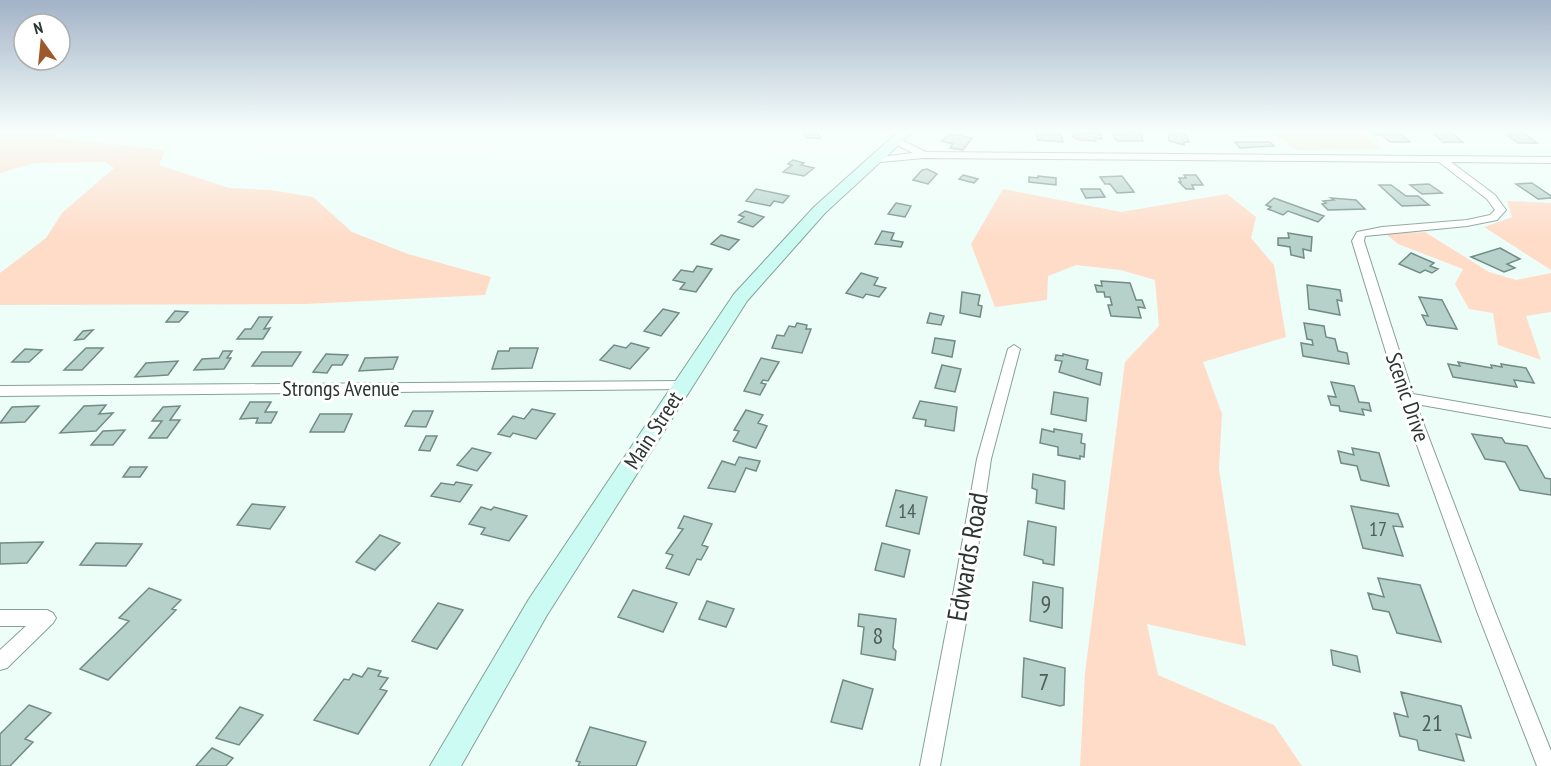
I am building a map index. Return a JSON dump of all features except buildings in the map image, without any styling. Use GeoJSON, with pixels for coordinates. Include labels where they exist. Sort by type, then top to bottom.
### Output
{"type":"FeatureCollection","features":[{"type":"Feature","properties":{"kind":"main road","name":"Main Street"},"geometry":{"type":"LineString","coordinates":[[445,766],[538,607],[740,298],[776,253],[836,192],[865,167]]}},
{"type":"Feature","properties":{"kind":"street","name":"Scenic Drive"},"geometry":{"type":"LineString","coordinates":[[1451,167],[1491,197],[1501,210],[1492,218],[1467,223],[1382,230],[1361,234],[1358,241],[1407,398],[1487,614],[1547,766]]}},
{"type":"Feature","properties":{"kind":"street","name":"Edwards Road"},"geometry":{"type":"LineString","coordinates":[[930,766],[962,595],[984,459],[1014,349]]}},
{"type":"Feature","properties":{"kind":"street","name":"Strongs Avenue"},"geometry":{"type":"LineString","coordinates":[[0,391],[681,386]]}},
{"type":"Feature","properties":{"kind":"street"},"geometry":{"type":"LineString","coordinates":[[1407,398],[1551,423]]}},
{"type":"Feature","properties":{"kind":"street"},"geometry":{"type":"LineString","coordinates":[[0,618],[47,618],[0,662]]}},
{"type":"Feature","properties":{"kind":"shaded area"},"geometry":{"type":"Polygon","coordinates":[[[0,167],[21,167],[0,173],[0,167]]]}},
{"type":"Feature","properties":{"kind":"shaded area"},"geometry":{"type":"Polygon","coordinates":[[[112,167],[164,167],[229,188],[271,190],[313,197],[352,232],[408,254],[491,277],[485,295],[306,304],[0,305],[0,273],[46,238],[62,213],[114,168],[112,167]]]}},
{"type":"Feature","properties":{"kind":"shaded area"},"geometry":{"type":"Polygon","coordinates":[[[1003,189],[1121,212],[1227,194],[1256,217],[1251,238],[1274,265],[1286,337],[1203,362],[1222,414],[1219,469],[1246,646],[1147,624],[1158,675],[1274,725],[1302,766],[1080,766],[1085,673],[1125,362],[1159,326],[1155,280],[1121,270],[1076,265],[1048,276],[1047,300],[995,307],[971,244],[1003,189]]]}},
{"type":"Feature","properties":{"kind":"shaded area"},"geometry":{"type":"Polygon","coordinates":[[[1507,201],[1551,203],[1551,270],[1484,227],[1512,217],[1507,201]]]}},
{"type":"Feature","properties":{"kind":"shaded area"},"geometry":{"type":"Polygon","coordinates":[[[1425,232],[1489,272],[1516,280],[1551,273],[1551,312],[1526,316],[1541,360],[1498,345],[1493,313],[1469,309],[1455,284],[1463,269],[1398,244],[1386,234],[1425,232]]]}}]}
